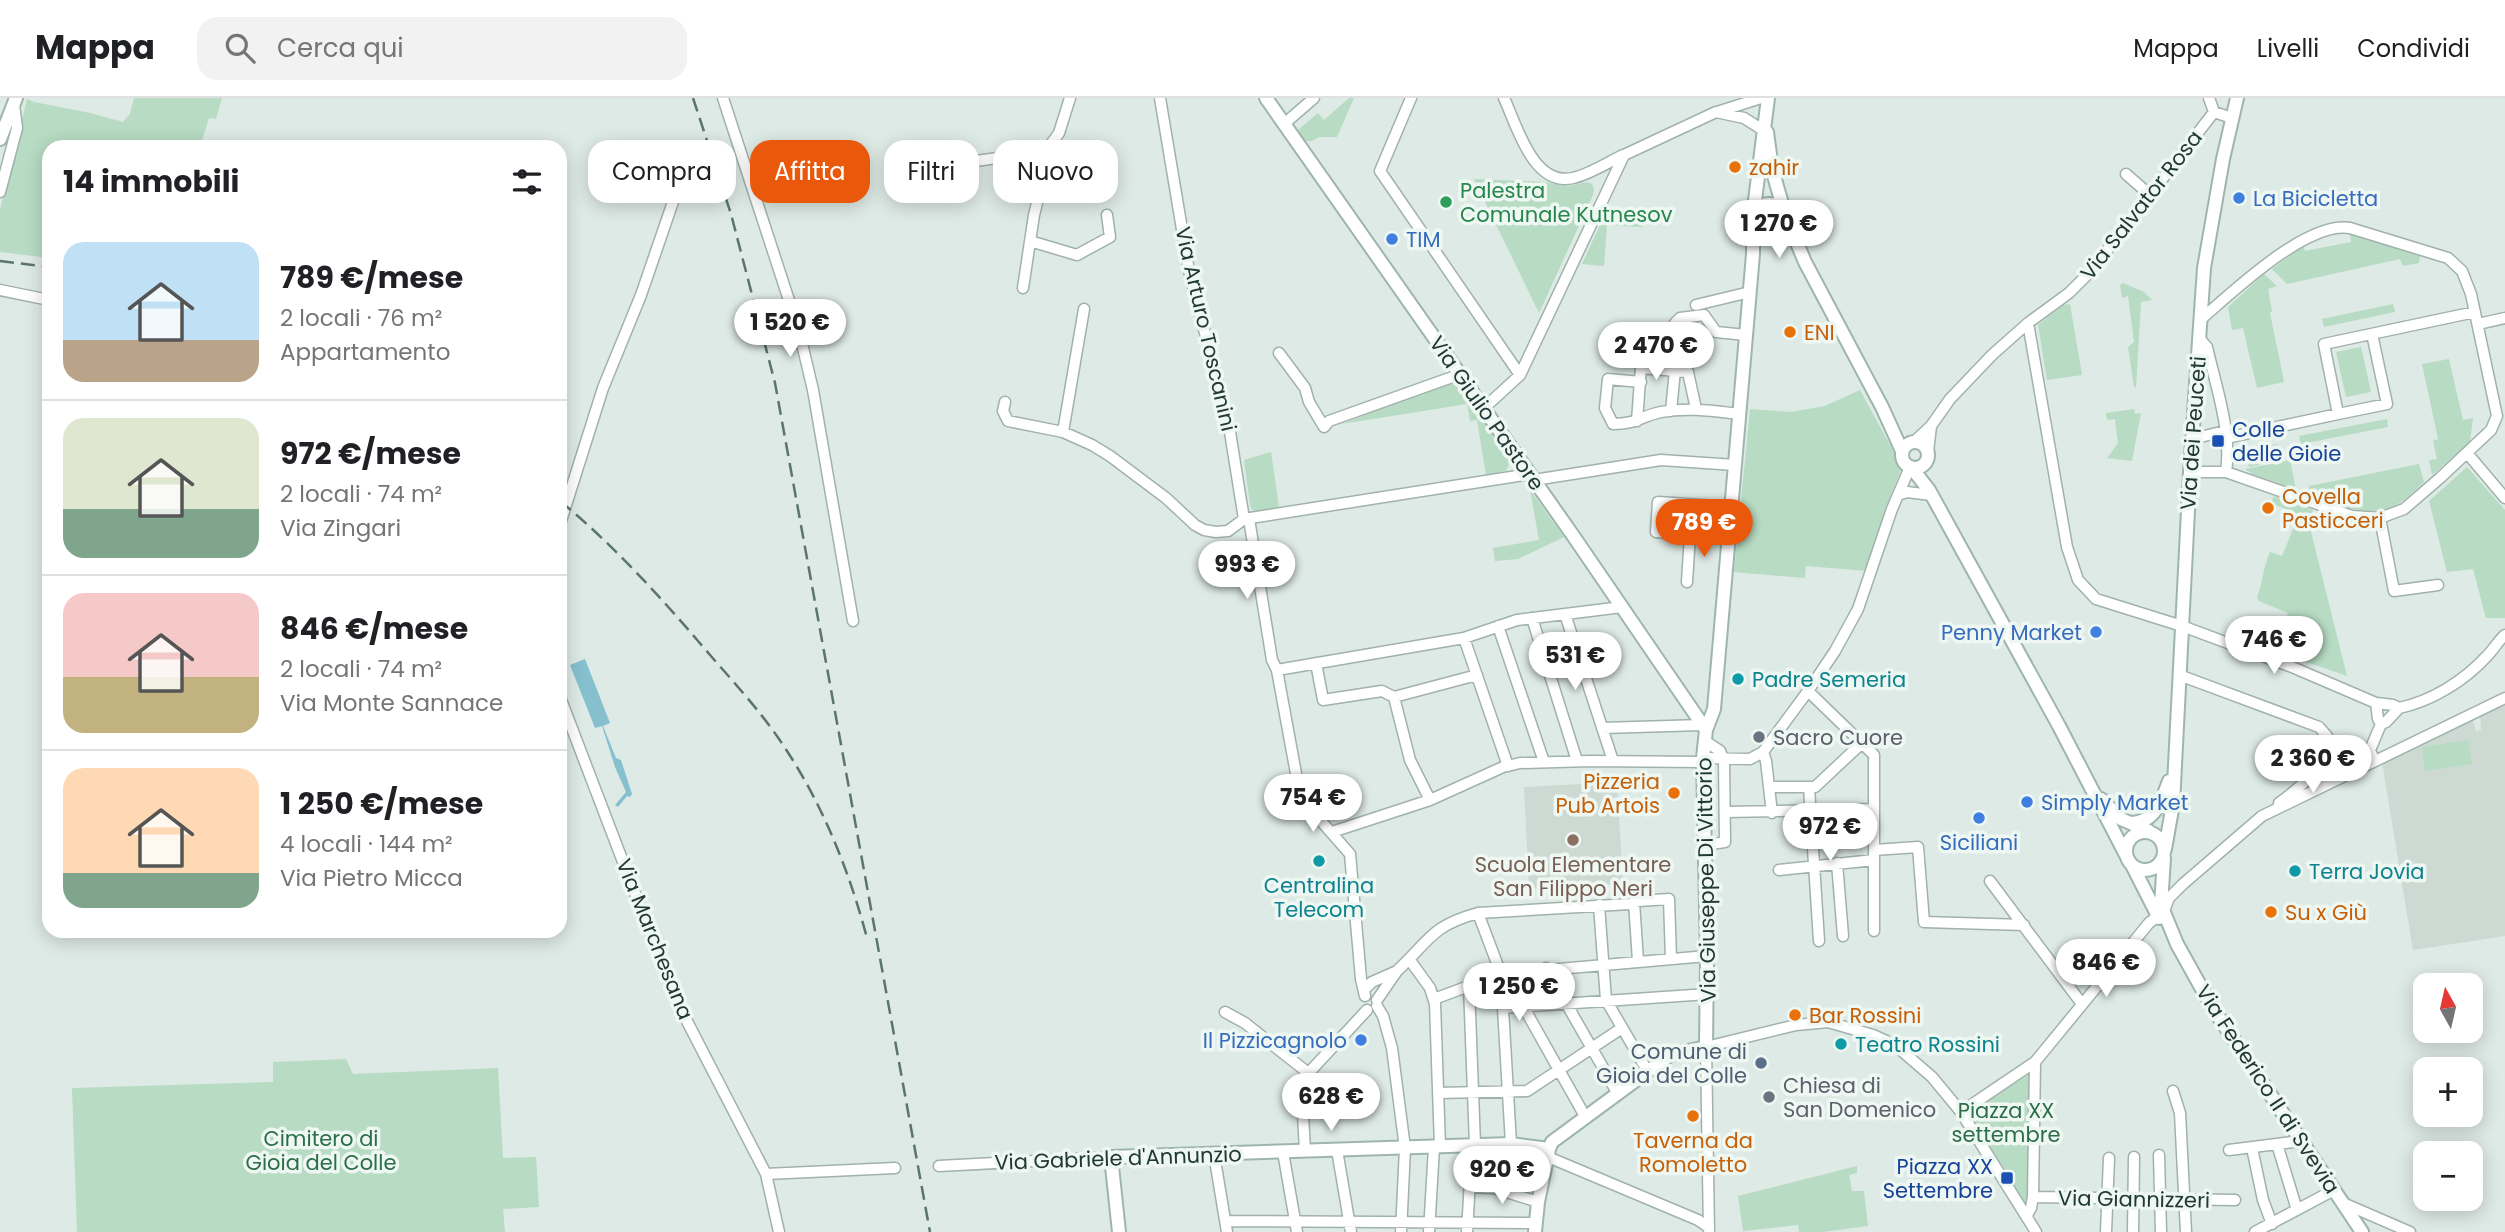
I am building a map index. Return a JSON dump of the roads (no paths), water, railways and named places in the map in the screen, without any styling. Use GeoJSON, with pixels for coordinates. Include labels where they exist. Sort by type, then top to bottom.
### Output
{"type":"FeatureCollection","features":[{"type":"Feature","properties":{"kind":"main road","name":"Via Giulio Pastore"},"geometry":{"type":"LineString","coordinates":[[1266,98],[1622,607],[1704,732]]}},
{"type":"Feature","properties":{"kind":"main road"},"geometry":{"type":"LineString","coordinates":[[1768,98],[1753,220],[1760,235],[1772,237],[1789,246],[1805,262]]}},
{"type":"Feature","properties":{"kind":"main road","name":"Via dei Peuceti"},"geometry":{"type":"LineString","coordinates":[[2173,771],[2200,320],[2210,229],[2238,98]]}},
{"type":"Feature","properties":{"kind":"main road"},"geometry":{"type":"LineString","coordinates":[[0,139],[15,101]]}},
{"type":"Feature","properties":{"kind":"main road"},"geometry":{"type":"LineString","coordinates":[[1753,254],[1784,230],[1786,217],[1772,169],[1766,113]]}},
{"type":"Feature","properties":{"kind":"main road"},"geometry":{"type":"LineString","coordinates":[[1753,220],[1756,210],[1767,205],[1781,208],[1805,262],[1891,425],[1904,462],[1930,492],[2086,779],[2114,814],[2141,827],[2161,839],[2164,854],[2160,863],[2150,870],[2137,869],[2130,861],[2127,845],[2141,827],[2158,809],[2173,771]]}},
{"type":"Feature","properties":{"kind":"main road","name":"Via Giuseppe Di Vittorio"},"geometry":{"type":"LineString","coordinates":[[1706,1047],[1708,994],[1703,845],[1704,732],[1714,709],[1753,254],[1753,220]]}},
{"type":"Feature","properties":{"kind":"main road"},"geometry":{"type":"LineString","coordinates":[[1891,425],[1914,442],[1923,444],[1928,454],[1930,492]]}},
{"type":"Feature","properties":{"kind":"main road"},"geometry":{"type":"LineString","coordinates":[[1902,451],[1906,445],[1914,442]]}},
{"type":"Feature","properties":{"kind":"main road"},"geometry":{"type":"LineString","coordinates":[[1911,467],[1921,467],[1928,454]]}},
{"type":"Feature","properties":{"kind":"main road","name":"Via Federico II di Svevia"},"geometry":{"type":"LineString","coordinates":[[2155,896],[2173,804],[2173,771]]}},
{"type":"Feature","properties":{"kind":"main road","name":"Via Federico II di Svevia"},"geometry":{"type":"LineString","coordinates":[[2086,779],[2130,861],[2155,896],[2169,936],[2177,944],[2212,1007],[2362,1232]]}},
{"type":"Feature","properties":{"kind":"main road"},"geometry":{"type":"LineString","coordinates":[[1536,1228],[1538,1202],[1552,1142],[1670,1055],[1706,1047]]}},
{"type":"Feature","properties":{"kind":"main road","name":"Via Gabriele d'Annunzio"},"geometry":{"type":"LineString","coordinates":[[1111,1157],[1511,1144],[1549,1153]]}},
{"type":"Feature","properties":{"kind":"main road"},"geometry":{"type":"LineString","coordinates":[[1111,1157],[1119,1232]]}},
{"type":"Feature","properties":{"kind":"street"},"geometry":{"type":"LineString","coordinates":[[723,98],[799,331],[813,390],[853,621]]}},
{"type":"Feature","properties":{"kind":"street"},"geometry":{"type":"LineString","coordinates":[[1055,140],[1070,98]]}},
{"type":"Feature","properties":{"kind":"street","name":"Via Arturo Toscanini"},"geometry":{"type":"LineString","coordinates":[[1160,98],[1189,271],[1228,426],[1272,660],[1278,670]]}},
{"type":"Feature","properties":{"kind":"street"},"geometry":{"type":"LineString","coordinates":[[1284,124],[1314,98]]}},
{"type":"Feature","properties":{"kind":"street"},"geometry":{"type":"LineString","coordinates":[[1411,98],[1380,171],[1520,375]]}},
{"type":"Feature","properties":{"kind":"street"},"geometry":{"type":"LineString","coordinates":[[1504,98],[1536,166],[1555,178],[1570,179],[1716,112],[1761,98]]}},
{"type":"Feature","properties":{"kind":"street"},"geometry":{"type":"LineString","coordinates":[[2210,98],[2214,112]]}},
{"type":"Feature","properties":{"kind":"street"},"geometry":{"type":"LineString","coordinates":[[0,192],[17,128],[15,101]]}},
{"type":"Feature","properties":{"kind":"street"},"geometry":{"type":"LineString","coordinates":[[1716,112],[1744,118],[1763,130]]}},
{"type":"Feature","properties":{"kind":"street","name":"Via Salvator Rosa"},"geometry":{"type":"LineString","coordinates":[[1914,442],[1992,355],[2028,323],[2069,293],[2091,271],[2214,112],[2232,118]]}},
{"type":"Feature","properties":{"kind":"street"},"geometry":{"type":"LineString","coordinates":[[1483,409],[1520,375],[1624,155]]}},
{"type":"Feature","properties":{"kind":"street"},"geometry":{"type":"LineString","coordinates":[[2126,174],[2150,195]]}},
{"type":"Feature","properties":{"kind":"street"},"geometry":{"type":"LineString","coordinates":[[567,502],[603,388],[644,285],[673,203]]}},
{"type":"Feature","properties":{"kind":"street"},"geometry":{"type":"LineString","coordinates":[[1023,288],[1037,203]]}},
{"type":"Feature","properties":{"kind":"street"},"geometry":{"type":"LineString","coordinates":[[1030,242],[1077,255],[1110,237],[1107,215]]}},
{"type":"Feature","properties":{"kind":"street"},"geometry":{"type":"LineString","coordinates":[[2190,472],[2226,472],[2352,516],[2380,518],[2404,509],[2491,430],[2497,416],[2466,278],[2448,258],[2339,227],[2314,234],[2293,246],[2200,320]]}},
{"type":"Feature","properties":{"kind":"street"},"geometry":{"type":"LineString","coordinates":[[0,290],[42,299]]}},
{"type":"Feature","properties":{"kind":"street"},"geometry":{"type":"LineString","coordinates":[[1696,305],[1749,292]]}},
{"type":"Feature","properties":{"kind":"street"},"geometry":{"type":"LineString","coordinates":[[1063,432],[1084,309]]}},
{"type":"Feature","properties":{"kind":"street"},"geometry":{"type":"LineString","coordinates":[[2338,414],[2324,344],[2475,312]]}},
{"type":"Feature","properties":{"kind":"street"},"geometry":{"type":"LineString","coordinates":[[1671,411],[1675,323],[1680,318],[1704,314],[1716,332],[1746,335]]}},
{"type":"Feature","properties":{"kind":"street"},"geometry":{"type":"LineString","coordinates":[[2478,324],[2505,318]]}},
{"type":"Feature","properties":{"kind":"street"},"geometry":{"type":"LineString","coordinates":[[2028,323],[2067,547],[2078,580],[2088,592],[2107,603],[2182,626],[2292,667],[2376,704],[2399,708],[2422,703],[2451,685],[2487,657],[2505,635]]}},
{"type":"Feature","properties":{"kind":"street"},"geometry":{"type":"LineString","coordinates":[[2192,439],[2387,404],[2372,334]]}},
{"type":"Feature","properties":{"kind":"street"},"geometry":{"type":"LineString","coordinates":[[2199,338],[2207,347],[2226,434],[2229,452],[2226,472]]}},
{"type":"Feature","properties":{"kind":"street"},"geometry":{"type":"LineString","coordinates":[[1637,421],[1643,340]]}},
{"type":"Feature","properties":{"kind":"street"},"geometry":{"type":"LineString","coordinates":[[1279,353],[1305,388],[1309,402],[1324,427],[1329,421],[1458,375]]}},
{"type":"Feature","properties":{"kind":"street"},"geometry":{"type":"LineString","coordinates":[[1641,368],[1688,372],[1696,409]]}},
{"type":"Feature","properties":{"kind":"street"},"geometry":{"type":"LineString","coordinates":[[1640,382],[1608,379],[1605,408],[1613,424],[1632,424],[1659,412],[1696,409],[1739,414]]}},
{"type":"Feature","properties":{"kind":"street"},"geometry":{"type":"LineString","coordinates":[[1005,402],[1003,411],[1008,421],[1063,432],[1082,440],[1110,456],[1199,527],[1213,532],[1223,532],[1247,519],[1661,460],[1735,465]]}},
{"type":"Feature","properties":{"kind":"street"},"geometry":{"type":"LineString","coordinates":[[1928,454],[1931,426]]}},
{"type":"Feature","properties":{"kind":"street"},"geometry":{"type":"LineString","coordinates":[[2467,453],[2505,498]]}},
{"type":"Feature","properties":{"kind":"street"},"geometry":{"type":"LineString","coordinates":[[1332,832],[1430,800],[1507,766],[1577,761],[1750,759],[1763,752],[1835,651],[1858,609],[1898,495],[1911,467]]}},
{"type":"Feature","properties":{"kind":"street"},"geometry":{"type":"LineString","coordinates":[[1898,495],[1907,492],[1930,492]]}},
{"type":"Feature","properties":{"kind":"street"},"geometry":{"type":"LineString","coordinates":[[1728,538],[1656,532],[1658,502],[1731,507]]}},
{"type":"Feature","properties":{"kind":"street"},"geometry":{"type":"LineString","coordinates":[[2380,518],[2395,591],[2438,586]]}},
{"type":"Feature","properties":{"kind":"street"},"geometry":{"type":"LineString","coordinates":[[1687,582],[1690,535]]}},
{"type":"Feature","properties":{"kind":"street"},"geometry":{"type":"LineString","coordinates":[[1365,993],[1361,979],[1350,854],[1301,797],[1278,670],[1464,638],[1532,618],[1622,607]]}},
{"type":"Feature","properties":{"kind":"street"},"geometry":{"type":"LineString","coordinates":[[1565,614],[1614,761]]}},
{"type":"Feature","properties":{"kind":"street"},"geometry":{"type":"LineString","coordinates":[[1532,618],[1577,761]]}},
{"type":"Feature","properties":{"kind":"street"},"geometry":{"type":"LineString","coordinates":[[1498,626],[1544,762]]}},
{"type":"Feature","properties":{"kind":"street"},"geometry":{"type":"LineString","coordinates":[[1464,638],[1507,766]]}},
{"type":"Feature","properties":{"kind":"street"},"geometry":{"type":"LineString","coordinates":[[1316,663],[1323,700],[1382,691],[1394,697],[1476,675]]}},
{"type":"Feature","properties":{"kind":"street"},"geometry":{"type":"LineString","coordinates":[[2179,675],[2325,730],[2340,777]]}},
{"type":"Feature","properties":{"kind":"street"},"geometry":{"type":"LineString","coordinates":[[1808,691],[1874,755],[1874,931]]}},
{"type":"Feature","properties":{"kind":"street"},"geometry":{"type":"LineString","coordinates":[[1394,697],[1410,760],[1430,800]]}},
{"type":"Feature","properties":{"kind":"street"},"geometry":{"type":"LineString","coordinates":[[2262,816],[2505,698]]}},
{"type":"Feature","properties":{"kind":"street"},"geometry":{"type":"LineString","coordinates":[[2376,704],[2381,724]]}},
{"type":"Feature","properties":{"kind":"street"},"geometry":{"type":"LineString","coordinates":[[2374,760],[2370,750],[2381,724],[2396,714],[2399,708]]}},
{"type":"Feature","properties":{"kind":"street","name":"Via Marchesana"},"geometry":{"type":"LineString","coordinates":[[567,715],[675,998],[766,1174],[779,1232]]}},
{"type":"Feature","properties":{"kind":"street"},"geometry":{"type":"LineString","coordinates":[[1602,728],[1704,732],[1724,760],[1725,842],[1703,845]]}},
{"type":"Feature","properties":{"kind":"street"},"geometry":{"type":"LineString","coordinates":[[1769,787],[1815,787],[1862,743]]}},
{"type":"Feature","properties":{"kind":"street"},"geometry":{"type":"LineString","coordinates":[[1961,1112],[2035,1062],[2161,913],[2169,898],[2310,776],[2319,766],[2329,746]]}},
{"type":"Feature","properties":{"kind":"street"},"geometry":{"type":"LineString","coordinates":[[1763,752],[1772,813]]}},
{"type":"Feature","properties":{"kind":"street"},"geometry":{"type":"LineString","coordinates":[[1809,787],[1819,940]]}},
{"type":"Feature","properties":{"kind":"street"},"geometry":{"type":"LineString","coordinates":[[1725,812],[1874,810]]}},
{"type":"Feature","properties":{"kind":"street"},"geometry":{"type":"LineString","coordinates":[[1779,870],[1837,863],[1918,847],[1924,922],[2024,925]]}},
{"type":"Feature","properties":{"kind":"street"},"geometry":{"type":"LineString","coordinates":[[1837,863],[1843,936]]}},
{"type":"Feature","properties":{"kind":"street"},"geometry":{"type":"LineString","coordinates":[[1990,881],[2082,1004]]}},
{"type":"Feature","properties":{"kind":"street"},"geometry":{"type":"LineString","coordinates":[[1305,1151],[1302,1085],[1307,1073],[1374,1005],[1397,971],[1439,927],[1478,913],[1669,898],[1671,959]]}},
{"type":"Feature","properties":{"kind":"street"},"geometry":{"type":"LineString","coordinates":[[1632,903],[1638,961]]}},
{"type":"Feature","properties":{"kind":"street"},"geometry":{"type":"LineString","coordinates":[[1599,905],[1606,1000],[1648,1072]]}},
{"type":"Feature","properties":{"kind":"street"},"geometry":{"type":"LineString","coordinates":[[1478,913],[1500,974],[1511,1144]]}},
{"type":"Feature","properties":{"kind":"street"},"geometry":{"type":"LineString","coordinates":[[1434,999],[1500,974],[1707,956]]}},
{"type":"Feature","properties":{"kind":"street"},"geometry":{"type":"LineString","coordinates":[[1409,959],[1424,978],[1434,999],[1437,1147],[1429,1227]]}},
{"type":"Feature","properties":{"kind":"street"},"geometry":{"type":"LineString","coordinates":[[1546,968],[1618,1094]]}},
{"type":"Feature","properties":{"kind":"street"},"geometry":{"type":"LineString","coordinates":[[1365,993],[1372,982],[1397,971]]}},
{"type":"Feature","properties":{"kind":"street"},"geometry":{"type":"LineString","coordinates":[[1468,1227],[1474,1145],[1469,986]]}},
{"type":"Feature","properties":{"kind":"street"},"geometry":{"type":"LineString","coordinates":[[1365,993],[1372,995],[1374,1005],[1383,1016],[1392,1048],[1405,1148],[1402,1227]]}},
{"type":"Feature","properties":{"kind":"street"},"geometry":{"type":"LineString","coordinates":[[1503,1008],[1708,994]]}},
{"type":"Feature","properties":{"kind":"street"},"geometry":{"type":"LineString","coordinates":[[1523,1006],[1586,1118]]}},
{"type":"Feature","properties":{"kind":"street"},"geometry":{"type":"LineString","coordinates":[[1225,1012],[1245,1023],[1307,1073]]}},
{"type":"Feature","properties":{"kind":"street"},"geometry":{"type":"LineString","coordinates":[[1708,1229],[1706,1047],[1802,1024],[1828,1022],[1895,1045],[1932,1077],[1961,1112],[2036,1232]]}},
{"type":"Feature","properties":{"kind":"street"},"geometry":{"type":"LineString","coordinates":[[1438,1093],[1527,1091],[1622,1028]]}},
{"type":"Feature","properties":{"kind":"street"},"geometry":{"type":"LineString","coordinates":[[2027,1215],[2033,1197],[2035,1062]]}},
{"type":"Feature","properties":{"kind":"street"},"geometry":{"type":"LineString","coordinates":[[2173,1091],[2180,1114],[2186,1232]]}},
{"type":"Feature","properties":{"kind":"street"},"geometry":{"type":"LineString","coordinates":[[2228,1150],[2301,1141]]}},
{"type":"Feature","properties":{"kind":"street"},"geometry":{"type":"LineString","coordinates":[[2277,1144],[2298,1210]]}},
{"type":"Feature","properties":{"kind":"street"},"geometry":{"type":"LineString","coordinates":[[2252,1148],[2263,1200],[2272,1224]]}},
{"type":"Feature","properties":{"kind":"street"},"geometry":{"type":"LineString","coordinates":[[1337,1150],[1350,1227]]}},
{"type":"Feature","properties":{"kind":"street"},"geometry":{"type":"LineString","coordinates":[[1283,1152],[1296,1227]]}},
{"type":"Feature","properties":{"kind":"street"},"geometry":{"type":"LineString","coordinates":[[1549,1153],[1698,1220],[1708,1229]]}},
{"type":"Feature","properties":{"kind":"street"},"geometry":{"type":"LineString","coordinates":[[1214,1154],[1226,1227],[1536,1228]]}},
{"type":"Feature","properties":{"kind":"street"},"geometry":{"type":"LineString","coordinates":[[2159,1155],[2161,1232]]}},
{"type":"Feature","properties":{"kind":"street","name":"Via Gabriele d'Annunzio"},"geometry":{"type":"LineString","coordinates":[[939,1166],[1111,1157]]}},
{"type":"Feature","properties":{"kind":"street"},"geometry":{"type":"LineString","coordinates":[[2133,1232],[2134,1157]]}},
{"type":"Feature","properties":{"kind":"street"},"geometry":{"type":"LineString","coordinates":[[2106,1232],[2109,1158]]}},
{"type":"Feature","properties":{"kind":"street"},"geometry":{"type":"LineString","coordinates":[[766,1174],[895,1168]]}},
{"type":"Feature","properties":{"kind":"street"},"geometry":{"type":"LineString","coordinates":[[1470,1187],[1494,1188],[1538,1202]]}},
{"type":"Feature","properties":{"kind":"street"},"geometry":{"type":"LineString","coordinates":[[2255,1232],[2334,1190]]}},
{"type":"Feature","properties":{"kind":"street","name":"Via Giannizzeri"},"geometry":{"type":"LineString","coordinates":[[2033,1197],[2235,1200]]}},
{"type":"Feature","properties":{"kind":"street"},"geometry":{"type":"LineString","coordinates":[[2343,1203],[2410,1232]]}},
{"type":"Feature","properties":{"kind":"water"},"geometry":{"type":"Polygon","coordinates":[[[585,659],[610,723],[603,726],[616,758],[621,760],[632,794],[618,807],[615,805],[626,792],[602,726],[595,728],[570,665],[585,659]]]}},
{"type":"Feature","properties":{"kind":"railway"},"geometry":{"type":"LineString","coordinates":[[693,98],[731,214],[775,383],[930,1232]]}},
{"type":"Feature","properties":{"kind":"railway"},"geometry":{"type":"LineString","coordinates":[[0,261],[42,266]]}},
{"type":"Feature","properties":{"kind":"railway"},"geometry":{"type":"LineString","coordinates":[[567,507],[649,586],[740,689],[779,739],[808,786],[832,835],[867,938]]}},
{"type":"Feature","properties":{"kind":"place","name":"zahir"},"geometry":{"type":"Point","coordinates":[1735,167]}},
{"type":"Feature","properties":{"kind":"place","name":"La Bicicletta"},"geometry":{"type":"Point","coordinates":[2239,198]}},
{"type":"Feature","properties":{"kind":"place","name":"Palestra Comunale Kutnesov"},"geometry":{"type":"Point","coordinates":[1446,202]}},
{"type":"Feature","properties":{"kind":"place","name":"TIM"},"geometry":{"type":"Point","coordinates":[1392,239]}},
{"type":"Feature","properties":{"kind":"place","name":"ENI"},"geometry":{"type":"Point","coordinates":[1790,332]}},
{"type":"Feature","properties":{"kind":"place","name":"Colle delle Gioie"},"geometry":{"type":"Point","coordinates":[2218,441]}},
{"type":"Feature","properties":{"kind":"place","name":"Covella Pasticceri"},"geometry":{"type":"Point","coordinates":[2268,508]}},
{"type":"Feature","properties":{"kind":"place","name":"Penny Market"},"geometry":{"type":"Point","coordinates":[2096,632]}},
{"type":"Feature","properties":{"kind":"place","name":"Padre Semeria"},"geometry":{"type":"Point","coordinates":[1738,679]}},
{"type":"Feature","properties":{"kind":"place","name":"Sacro Cuore"},"geometry":{"type":"Point","coordinates":[1759,737]}},
{"type":"Feature","properties":{"kind":"place","name":"Pizzeria Pub Artois"},"geometry":{"type":"Point","coordinates":[1674,793]}},
{"type":"Feature","properties":{"kind":"place","name":"Simply Market"},"geometry":{"type":"Point","coordinates":[2027,802]}},
{"type":"Feature","properties":{"kind":"place","name":"Siciliani"},"geometry":{"type":"Point","coordinates":[1979,818]}},
{"type":"Feature","properties":{"kind":"place","name":"Scuola Elementare San Filippo Neri"},"geometry":{"type":"Point","coordinates":[1573,840]}},
{"type":"Feature","properties":{"kind":"place","name":"Centralina Telecom"},"geometry":{"type":"Point","coordinates":[1319,861]}},
{"type":"Feature","properties":{"kind":"place","name":"Terra Jovia"},"geometry":{"type":"Point","coordinates":[2295,871]}},
{"type":"Feature","properties":{"kind":"place","name":"Su x Giù"},"geometry":{"type":"Point","coordinates":[2271,912]}},
{"type":"Feature","properties":{"kind":"place","name":"Bar Rossini"},"geometry":{"type":"Point","coordinates":[1795,1015]}},
{"type":"Feature","properties":{"kind":"place","name":"Il Pizzicagnolo"},"geometry":{"type":"Point","coordinates":[1361,1040]}},
{"type":"Feature","properties":{"kind":"place","name":"Teatro Rossini"},"geometry":{"type":"Point","coordinates":[1841,1044]}},
{"type":"Feature","properties":{"kind":"place","name":"Comune di Gioia del Colle"},"geometry":{"type":"Point","coordinates":[1761,1063]}},
{"type":"Feature","properties":{"kind":"place","name":"Chiesa di San Domenico"},"geometry":{"type":"Point","coordinates":[1769,1097]}},
{"type":"Feature","properties":{"kind":"place","name":"Taverna da Romoletto"},"geometry":{"type":"Point","coordinates":[1693,1116]}},
{"type":"Feature","properties":{"kind":"place","name":"Piazza XX Settembre"},"geometry":{"type":"Point","coordinates":[2007,1178]}},
{"type":"Feature","properties":{"kind":"park label","name":"Piazza XX settembre"},"geometry":{"type":"Point","coordinates":[2006,1122]}},
{"type":"Feature","properties":{"kind":"park label","name":"Cimitero di Gioia del Colle"},"geometry":{"type":"Point","coordinates":[321,1150]}}]}
